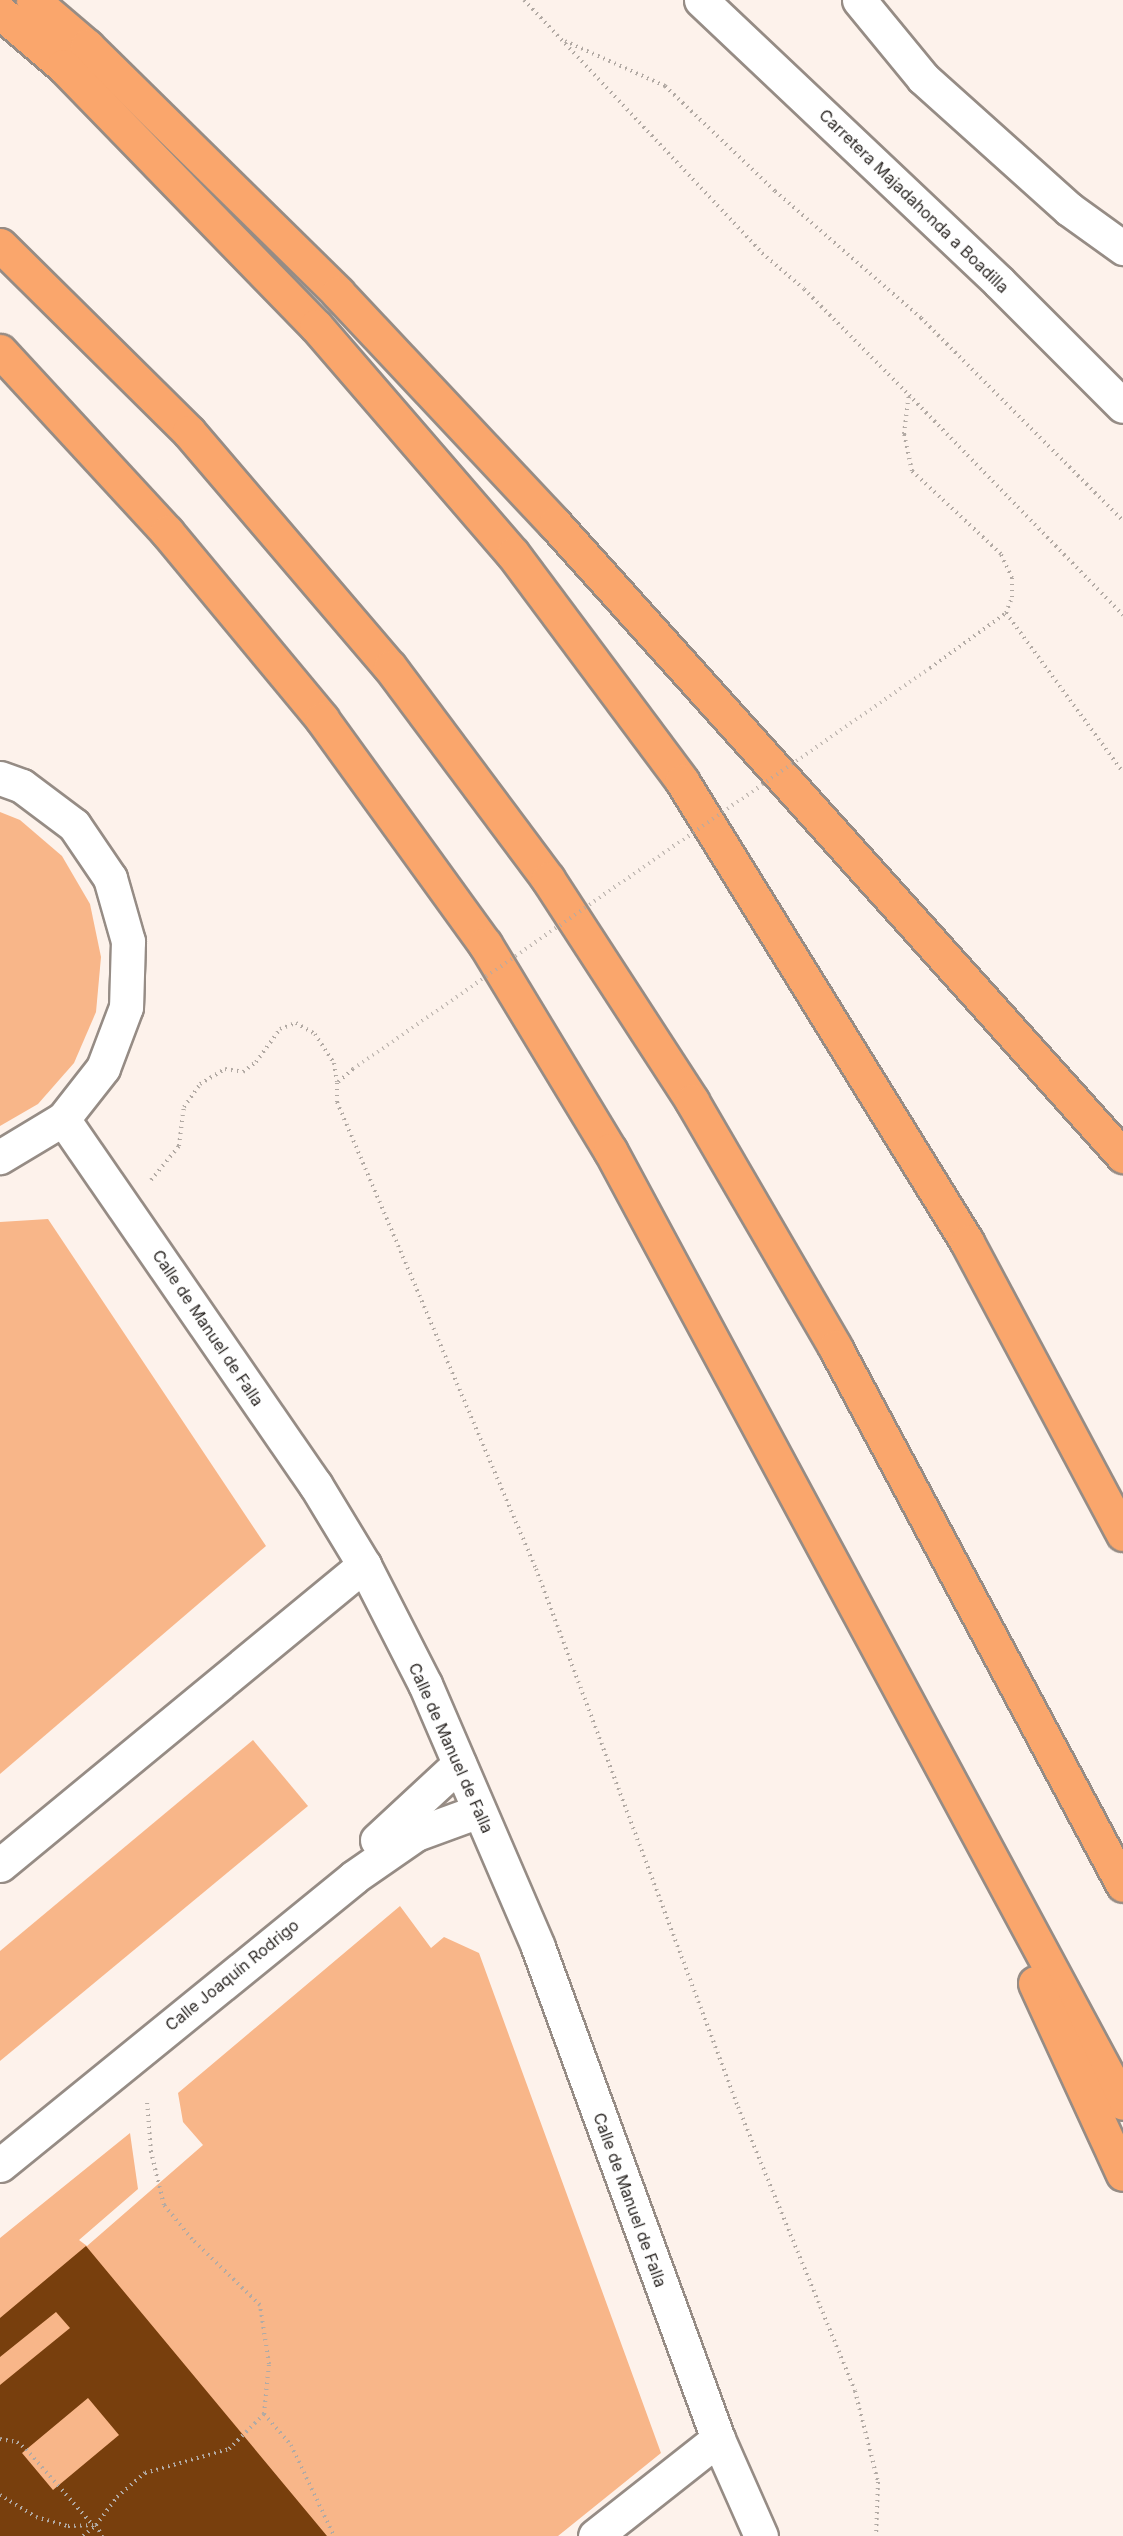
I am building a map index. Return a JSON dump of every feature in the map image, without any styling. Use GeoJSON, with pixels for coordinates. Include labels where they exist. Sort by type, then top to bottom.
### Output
{"type":"FeatureCollection","features":[{"type":"Feature","properties":{"kind":"highway"},"geometry":{"type":"LineString","coordinates":[[33,0],[87,46],[338,293],[555,524],[1123,1156]]}},
{"type":"Feature","properties":{"kind":"highway"},"geometry":{"type":"LineString","coordinates":[[0,12],[63,66],[316,326],[513,554],[682,781],[967,1242],[1123,1534]]}},
{"type":"Feature","properties":{"kind":"highway"},"geometry":{"type":"LineString","coordinates":[[0,245],[189,432],[390,667],[548,879],[692,1101],[835,1347],[1123,1885]]}},
{"type":"Feature","properties":{"kind":"highway"},"geometry":{"type":"LineString","coordinates":[[0,351],[166,532],[322,719],[485,944],[610,1150],[1123,2103]]}},
{"type":"Feature","properties":{"kind":"highway"},"geometry":{"type":"LineString","coordinates":[[909,1709],[1123,2174]]}},
{"type":"Feature","properties":{"kind":"street","name":"Carretera Majadahonda a Boadilla"},"geometry":{"type":"LineString","coordinates":[[701,0],[999,282],[1123,406]]}},
{"type":"Feature","properties":{"kind":"street"},"geometry":{"type":"LineString","coordinates":[[859,0],[923,78],[1069,209],[1123,248]]}},
{"type":"Feature","properties":{"kind":"street"},"geometry":{"type":"LineString","coordinates":[[0,778],[22,786],[74,825],[110,878],[128,941],[126,1007],[103,1068],[63,1119],[0,1157]]}},
{"type":"Feature","properties":{"kind":"street","name":"Calle de Manuel de Falla"},"geometry":{"type":"LineString","coordinates":[[63,1119],[315,1484],[364,1565],[425,1684],[538,1947],[718,2439],[748,2530]]}},
{"type":"Feature","properties":{"kind":"street"},"geometry":{"type":"LineString","coordinates":[[0,1865],[364,1565]]}},
{"type":"Feature","properties":{"kind":"street","name":"Calle Joaquín Rodrigo"},"geometry":{"type":"LineString","coordinates":[[0,2146],[159,2013],[370,1846],[459,1764]]}},
{"type":"Feature","properties":{"kind":"street","name":"Calle Joaquín Rodrigo"},"geometry":{"type":"LineString","coordinates":[[0,2165],[354,1877],[416,1834],[479,1811]]}},
{"type":"Feature","properties":{"kind":"street"},"geometry":{"type":"LineString","coordinates":[[595,2536],[718,2439]]}},
{"type":"Feature","properties":{"kind":"path"},"geometry":{"type":"LineString","coordinates":[[524,0],[762,253],[804,289],[909,395],[918,408],[945,429],[1123,615]]}},
{"type":"Feature","properties":{"kind":"path"},"geometry":{"type":"LineString","coordinates":[[565,41],[665,86],[775,191],[921,318],[1123,521]]}},
{"type":"Feature","properties":{"kind":"path"},"geometry":{"type":"LineString","coordinates":[[337,1083],[1006,613],[1012,597],[1012,578],[1001,554],[912,471],[904,434],[909,395]]}},
{"type":"Feature","properties":{"kind":"path"},"geometry":{"type":"LineString","coordinates":[[1006,613],[1123,772]]}},
{"type":"Feature","properties":{"kind":"path"},"geometry":{"type":"LineString","coordinates":[[147,1184],[179,1146],[184,1107],[200,1084],[225,1069],[243,1072],[256,1062],[280,1029],[296,1023],[315,1034],[334,1063],[337,1102],[536,1569],[738,2107],[855,2391],[878,2482],[876,2536]]}},
{"type":"Feature","properties":{"kind":"path"},"geometry":{"type":"LineString","coordinates":[[83,2536],[117,2497],[144,2472],[229,2449],[264,2414],[269,2364],[260,2305],[192,2239],[164,2205],[151,2152],[147,2102]]}},
{"type":"Feature","properties":{"kind":"path"},"geometry":{"type":"LineString","coordinates":[[264,2414],[291,2445],[334,2536]]}},
{"type":"Feature","properties":{"kind":"path"},"geometry":{"type":"LineString","coordinates":[[0,2439],[17,2442],[26,2449],[102,2536]]}},
{"type":"Feature","properties":{"kind":"path"},"geometry":{"type":"LineString","coordinates":[[0,2495],[36,2517],[68,2526],[94,2525]]}},
{"type":"Feature","properties":{"kind":"shaded area"},"geometry":{"type":"Polygon","coordinates":[[[0,812],[20,820],[62,856],[90,904],[101,957],[96,1012],[74,1063],[38,1104],[0,1126],[0,812]]]}},
{"type":"Feature","properties":{"kind":"shaded area"},"geometry":{"type":"Polygon","coordinates":[[[48,1219],[266,1546],[0,1774],[0,1222],[48,1219]]]}},
{"type":"Feature","properties":{"kind":"shaded area"},"geometry":{"type":"Polygon","coordinates":[[[253,1740],[308,1806],[0,2061],[0,1951],[253,1740]]]}},
{"type":"Feature","properties":{"kind":"shaded area"},"geometry":{"type":"Polygon","coordinates":[[[400,1906],[431,1948],[444,1937],[479,1953],[661,2453],[558,2536],[0,2536],[0,2238],[130,2133],[138,2189],[79,2240],[87,2246],[203,2145],[183,2122],[178,2093],[400,1906]]]}},
{"type":"Feature","properties":{"kind":"building"},"geometry":{"type":"Polygon","coordinates":[[[86,2246],[327,2536],[0,2536],[0,2385],[70,2328],[56,2312],[0,2357],[0,2318],[86,2246]],[[88,2398],[22,2453],[53,2490],[119,2435],[88,2398]]]}}]}
